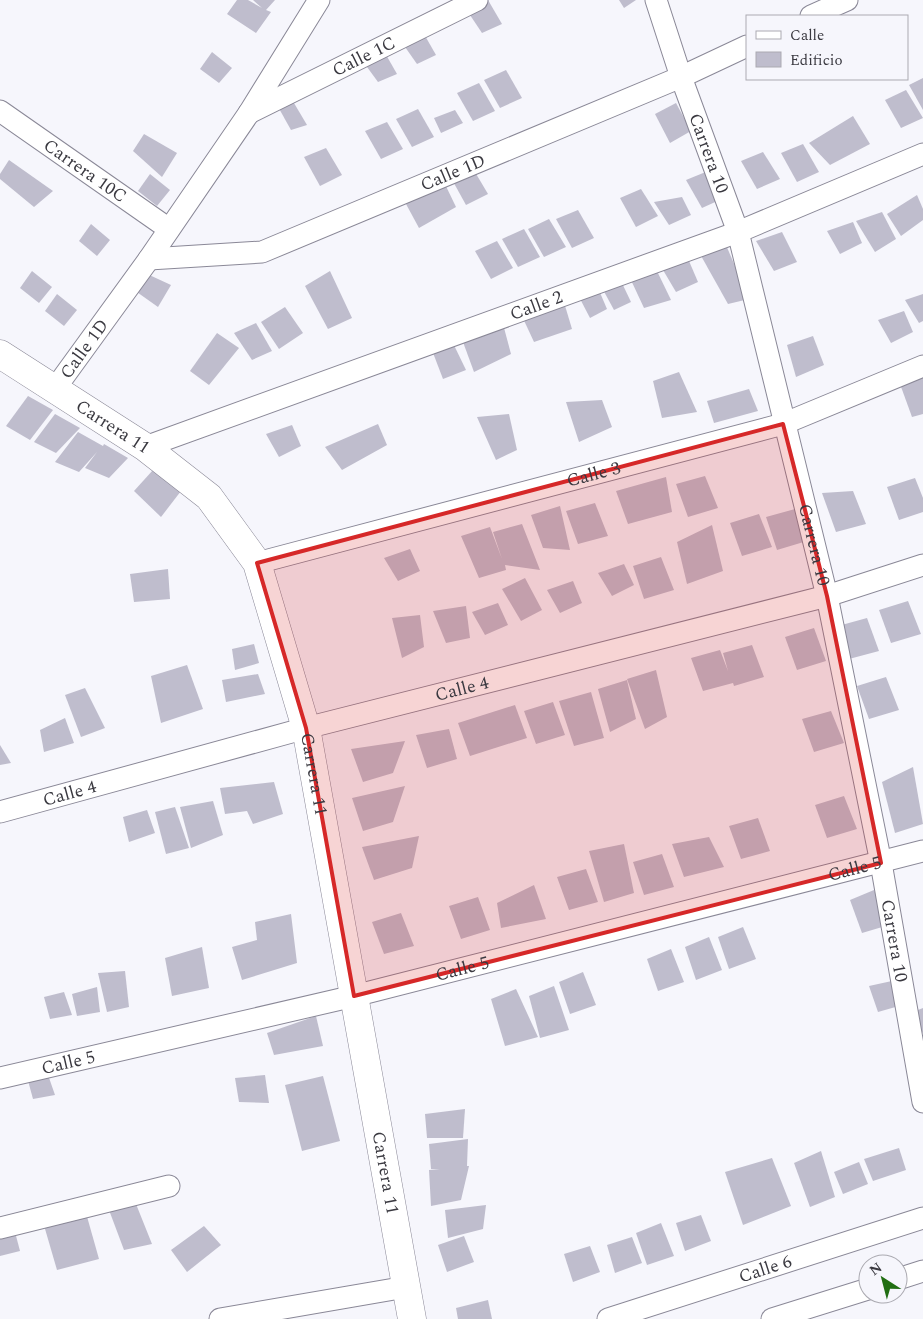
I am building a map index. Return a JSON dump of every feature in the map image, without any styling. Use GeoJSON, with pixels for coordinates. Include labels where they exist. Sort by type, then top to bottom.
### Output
{"type":"FeatureCollection","features":[{"type":"Feature","properties":{"kind":"street","name":"Calle 1D"},"geometry":{"type":"LineString","coordinates":[[54,390],[149,259],[249,113],[318,0]]}},
{"type":"Feature","properties":{"kind":"street","name":"Calle 1C"},"geometry":{"type":"LineString","coordinates":[[249,113],[478,0]]}},
{"type":"Feature","properties":{"kind":"street","name":"Carrera 10"},"geometry":{"type":"LineString","coordinates":[[656,0],[681,77],[738,232],[827,596],[881,863],[923,1102]]}},
{"type":"Feature","properties":{"kind":"street"},"geometry":{"type":"LineString","coordinates":[[813,15],[846,0]]}},
{"type":"Feature","properties":{"kind":"street","name":"Calle 1D"},"geometry":{"type":"LineString","coordinates":[[149,259],[262,252],[681,77],[746,46]]}},
{"type":"Feature","properties":{"kind":"street","name":"Carrera 10C"},"geometry":{"type":"LineString","coordinates":[[0,111],[169,230]]}},
{"type":"Feature","properties":{"kind":"street","name":"Calle 2"},"geometry":{"type":"LineString","coordinates":[[146,448],[738,232],[923,154]]}},
{"type":"Feature","properties":{"kind":"street","name":"Carrera 11"},"geometry":{"type":"LineString","coordinates":[[0,354],[146,448],[209,497],[257,563],[306,728],[412,1319]]}},
{"type":"Feature","properties":{"kind":"street","name":"Calle 3"},"geometry":{"type":"LineString","coordinates":[[257,563],[784,424],[923,366]]}},
{"type":"Feature","properties":{"kind":"street","name":"Calle 4"},"geometry":{"type":"LineString","coordinates":[[0,812],[306,728],[827,596],[923,565]]}},
{"type":"Feature","properties":{"kind":"street","name":"Calle 5"},"geometry":{"type":"LineString","coordinates":[[0,1078],[354,996],[923,851]]}},
{"type":"Feature","properties":{"kind":"street"},"geometry":{"type":"LineString","coordinates":[[0,1228],[169,1186]]}},
{"type":"Feature","properties":{"kind":"street","name":"Calle 6"},"geometry":{"type":"LineString","coordinates":[[608,1319],[923,1218]]}},
{"type":"Feature","properties":{"kind":"street"},"geometry":{"type":"LineString","coordinates":[[908,1276],[923,1271]]}},
{"type":"Feature","properties":{"kind":"street"},"geometry":{"type":"LineString","coordinates":[[220,1319],[406,1287]]}},
{"type":"Feature","properties":{"kind":"street"},"geometry":{"type":"LineString","coordinates":[[772,1319],[858,1291]]}},
{"type":"Feature","properties":{"kind":"highlighted area"},"geometry":{"type":"Polygon","coordinates":[[[783,424],[827,596],[881,863],[354,996],[306,728],[257,563],[783,424]]]}},
{"type":"Feature","properties":{"kind":"building"},"geometry":{"type":"Polygon","coordinates":[[[237,0],[248,0],[262,8],[253,0],[275,0],[266,10],[271,12],[256,33],[227,14],[237,0]]]}},
{"type":"Feature","properties":{"kind":"building"},"geometry":{"type":"Polygon","coordinates":[[[477,0],[488,0],[502,24],[482,33],[464,6],[477,0]]]}},
{"type":"Feature","properties":{"kind":"building"},"geometry":{"type":"Polygon","coordinates":[[[619,0],[636,0],[624,8],[619,0]]]}},
{"type":"Feature","properties":{"kind":"building"},"geometry":{"type":"Polygon","coordinates":[[[420,27],[436,55],[417,64],[398,37],[420,27]]]}},
{"type":"Feature","properties":{"kind":"building"},"geometry":{"type":"Polygon","coordinates":[[[381,46],[397,74],[378,82],[359,56],[381,46]]]}},
{"type":"Feature","properties":{"kind":"building"},"geometry":{"type":"Polygon","coordinates":[[[212,52],[232,68],[219,83],[200,69],[212,52]]]}},
{"type":"Feature","properties":{"kind":"building"},"geometry":{"type":"Polygon","coordinates":[[[506,70],[522,98],[500,108],[484,80],[506,70]]]}},
{"type":"Feature","properties":{"kind":"building"},"geometry":{"type":"Polygon","coordinates":[[[923,78],[923,110],[909,85],[923,78]]]}},
{"type":"Feature","properties":{"kind":"building"},"geometry":{"type":"Polygon","coordinates":[[[479,83],[495,111],[473,121],[457,93],[479,83]]]}},
{"type":"Feature","properties":{"kind":"building"},"geometry":{"type":"Polygon","coordinates":[[[906,90],[923,118],[901,128],[885,100],[906,90]]]}},
{"type":"Feature","properties":{"kind":"building"},"geometry":{"type":"Polygon","coordinates":[[[291,98],[307,125],[291,130],[277,105],[291,98]]]}},
{"type":"Feature","properties":{"kind":"building"},"geometry":{"type":"Polygon","coordinates":[[[676,103],[691,131],[670,143],[655,114],[676,103]]]}},
{"type":"Feature","properties":{"kind":"building"},"geometry":{"type":"Polygon","coordinates":[[[418,109],[434,137],[412,147],[396,119],[418,109]]]}},
{"type":"Feature","properties":{"kind":"building"},"geometry":{"type":"Polygon","coordinates":[[[455,110],[463,123],[441,133],[434,118],[455,110]]]}},
{"type":"Feature","properties":{"kind":"building"},"geometry":{"type":"Polygon","coordinates":[[[853,116],[870,144],[830,165],[809,143],[853,116]]]}},
{"type":"Feature","properties":{"kind":"building"},"geometry":{"type":"Polygon","coordinates":[[[387,122],[403,149],[381,159],[365,131],[387,122]]]}},
{"type":"Feature","properties":{"kind":"building"},"geometry":{"type":"Polygon","coordinates":[[[144,134],[177,153],[162,177],[133,151],[144,134]]]}},
{"type":"Feature","properties":{"kind":"building"},"geometry":{"type":"Polygon","coordinates":[[[803,144],[819,172],[797,182],[781,153],[803,144]]]}},
{"type":"Feature","properties":{"kind":"building"},"geometry":{"type":"Polygon","coordinates":[[[326,148],[342,175],[320,186],[304,157],[326,148]]]}},
{"type":"Feature","properties":{"kind":"building"},"geometry":{"type":"Polygon","coordinates":[[[763,152],[780,179],[757,189],[741,161],[763,152]]]}},
{"type":"Feature","properties":{"kind":"building"},"geometry":{"type":"Polygon","coordinates":[[[9,160],[53,191],[34,207],[0,179],[0,174],[9,160]]]}},
{"type":"Feature","properties":{"kind":"building"},"geometry":{"type":"Polygon","coordinates":[[[472,167],[488,194],[466,205],[450,176],[472,167]]]}},
{"type":"Feature","properties":{"kind":"building"},"geometry":{"type":"Polygon","coordinates":[[[708,171],[724,198],[702,208],[686,180],[708,171]]]}},
{"type":"Feature","properties":{"kind":"building"},"geometry":{"type":"Polygon","coordinates":[[[150,174],[170,190],[157,206],[138,191],[150,174]]]}},
{"type":"Feature","properties":{"kind":"building"},"geometry":{"type":"Polygon","coordinates":[[[443,180],[456,207],[419,228],[406,204],[443,180]]]}},
{"type":"Feature","properties":{"kind":"building"},"geometry":{"type":"Polygon","coordinates":[[[641,189],[658,216],[636,227],[620,198],[641,189]]]}},
{"type":"Feature","properties":{"kind":"building"},"geometry":{"type":"Polygon","coordinates":[[[917,195],[923,209],[923,220],[901,236],[887,214],[917,195]]]}},
{"type":"Feature","properties":{"kind":"building"},"geometry":{"type":"Polygon","coordinates":[[[682,197],[691,215],[669,225],[654,202],[682,197]]]}},
{"type":"Feature","properties":{"kind":"building"},"geometry":{"type":"Polygon","coordinates":[[[578,210],[594,238],[572,248],[556,219],[578,210]]]}},
{"type":"Feature","properties":{"kind":"building"},"geometry":{"type":"Polygon","coordinates":[[[882,212],[896,239],[875,252],[856,221],[882,212]]]}},
{"type":"Feature","properties":{"kind":"building"},"geometry":{"type":"Polygon","coordinates":[[[549,219],[566,247],[544,257],[528,229],[549,219]]]}},
{"type":"Feature","properties":{"kind":"building"},"geometry":{"type":"Polygon","coordinates":[[[853,222],[862,243],[840,254],[827,231],[853,222]]]}},
{"type":"Feature","properties":{"kind":"building"},"geometry":{"type":"Polygon","coordinates":[[[91,224],[110,240],[97,256],[79,241],[91,224]]]}},
{"type":"Feature","properties":{"kind":"building"},"geometry":{"type":"Polygon","coordinates":[[[524,229],[540,257],[518,267],[502,239],[524,229]]]}},
{"type":"Feature","properties":{"kind":"building"},"geometry":{"type":"Polygon","coordinates":[[[782,232],[797,262],[774,271],[756,241],[782,232]]]}},
{"type":"Feature","properties":{"kind":"building"},"geometry":{"type":"Polygon","coordinates":[[[497,241],[513,268],[491,279],[475,251],[497,241]]]}},
{"type":"Feature","properties":{"kind":"building"},"geometry":{"type":"Polygon","coordinates":[[[726,245],[749,299],[728,304],[700,254],[726,245]]]}},
{"type":"Feature","properties":{"kind":"building"},"geometry":{"type":"Polygon","coordinates":[[[689,261],[698,282],[676,292],[663,270],[689,261]]]}},
{"type":"Feature","properties":{"kind":"building"},"geometry":{"type":"Polygon","coordinates":[[[656,269],[671,300],[644,308],[630,278],[656,269]]]}},
{"type":"Feature","properties":{"kind":"building"},"geometry":{"type":"Polygon","coordinates":[[[32,271],[52,287],[39,303],[20,288],[32,271]]]}},
{"type":"Feature","properties":{"kind":"building"},"geometry":{"type":"Polygon","coordinates":[[[330,271],[352,318],[328,329],[305,286],[330,271]]]}},
{"type":"Feature","properties":{"kind":"building"},"geometry":{"type":"Polygon","coordinates":[[[145,273],[171,285],[158,307],[134,290],[145,273]]]}},
{"type":"Feature","properties":{"kind":"building"},"geometry":{"type":"Polygon","coordinates":[[[621,281],[631,302],[614,310],[601,286],[621,281]]]}},
{"type":"Feature","properties":{"kind":"building"},"geometry":{"type":"Polygon","coordinates":[[[598,288],[607,309],[590,318],[577,293],[598,288]]]}},
{"type":"Feature","properties":{"kind":"building"},"geometry":{"type":"Polygon","coordinates":[[[57,294],[77,310],[64,326],[45,311],[57,294]]]}},
{"type":"Feature","properties":{"kind":"building"},"geometry":{"type":"Polygon","coordinates":[[[923,294],[923,321],[919,323],[905,300],[923,294]]]}},
{"type":"Feature","properties":{"kind":"building"},"geometry":{"type":"Polygon","coordinates":[[[563,299],[572,329],[534,342],[521,314],[563,299]]]}},
{"type":"Feature","properties":{"kind":"building"},"geometry":{"type":"Polygon","coordinates":[[[285,307],[303,333],[279,349],[261,322],[285,307]]]}},
{"type":"Feature","properties":{"kind":"building"},"geometry":{"type":"Polygon","coordinates":[[[904,311],[913,332],[891,343],[878,320],[904,311]]]}},
{"type":"Feature","properties":{"kind":"building"},"geometry":{"type":"Polygon","coordinates":[[[256,323],[272,351],[252,360],[234,333],[256,323]]]}},
{"type":"Feature","properties":{"kind":"building"},"geometry":{"type":"Polygon","coordinates":[[[503,324],[511,354],[474,372],[463,342],[503,324]]]}},
{"type":"Feature","properties":{"kind":"building"},"geometry":{"type":"Polygon","coordinates":[[[217,333],[239,348],[209,385],[190,371],[217,333]]]}},
{"type":"Feature","properties":{"kind":"building"},"geometry":{"type":"Polygon","coordinates":[[[813,336],[824,365],[796,377],[787,345],[813,336]]]}},
{"type":"Feature","properties":{"kind":"building"},"geometry":{"type":"Polygon","coordinates":[[[451,339],[466,370],[443,379],[430,345],[451,339]]]}},
{"type":"Feature","properties":{"kind":"building"},"geometry":{"type":"Polygon","coordinates":[[[679,372],[697,412],[662,418],[653,381],[679,372]]]}},
{"type":"Feature","properties":{"kind":"building"},"geometry":{"type":"Polygon","coordinates":[[[923,378],[923,414],[912,417],[900,384],[923,378]]]}},
{"type":"Feature","properties":{"kind":"building"},"geometry":{"type":"Polygon","coordinates":[[[749,389],[758,411],[714,423],[707,401],[749,389]]]}},
{"type":"Feature","properties":{"kind":"building"},"geometry":{"type":"Polygon","coordinates":[[[28,396],[53,410],[30,440],[6,426],[28,396]]]}},
{"type":"Feature","properties":{"kind":"building"},"geometry":{"type":"Polygon","coordinates":[[[602,400],[612,427],[579,442],[566,402],[602,400]]]}},
{"type":"Feature","properties":{"kind":"building"},"geometry":{"type":"Polygon","coordinates":[[[55,414],[80,428],[56,453],[34,442],[55,414]]]}},
{"type":"Feature","properties":{"kind":"building"},"geometry":{"type":"Polygon","coordinates":[[[509,414],[517,450],[496,460],[477,417],[509,414]]]}},
{"type":"Feature","properties":{"kind":"building"},"geometry":{"type":"Polygon","coordinates":[[[378,424],[387,445],[342,470],[325,447],[378,424]]]}},
{"type":"Feature","properties":{"kind":"building"},"geometry":{"type":"Polygon","coordinates":[[[292,425],[301,446],[279,457],[266,434],[292,425]]]}},
{"type":"Feature","properties":{"kind":"building"},"geometry":{"type":"Polygon","coordinates":[[[78,432],[128,458],[109,478],[85,468],[97,452],[79,472],[55,462],[78,432]]]}},
{"type":"Feature","properties":{"kind":"building"},"geometry":{"type":"Polygon","coordinates":[[[153,470],[181,491],[161,517],[134,491],[153,470]]]}},
{"type":"Feature","properties":{"kind":"building"},"geometry":{"type":"Polygon","coordinates":[[[705,476],[718,508],[688,517],[676,484],[705,476]]]}},
{"type":"Feature","properties":{"kind":"building"},"geometry":{"type":"Polygon","coordinates":[[[666,477],[672,512],[628,524],[616,491],[666,477]]]}},
{"type":"Feature","properties":{"kind":"building"},"geometry":{"type":"Polygon","coordinates":[[[915,478],[923,498],[923,512],[899,520],[887,487],[915,478]]]}},
{"type":"Feature","properties":{"kind":"building"},"geometry":{"type":"Polygon","coordinates":[[[853,491],[866,524],[836,532],[822,493],[853,491]]]}},
{"type":"Feature","properties":{"kind":"building"},"geometry":{"type":"Polygon","coordinates":[[[595,503],[608,536],[578,544],[566,511],[595,503]]]}},
{"type":"Feature","properties":{"kind":"building"},"geometry":{"type":"Polygon","coordinates":[[[560,506],[570,550],[543,548],[531,515],[560,506]]]}},
{"type":"Feature","properties":{"kind":"building"},"geometry":{"type":"Polygon","coordinates":[[[795,509],[807,541],[777,550],[766,517],[795,509]]]}},
{"type":"Feature","properties":{"kind":"building"},"geometry":{"type":"Polygon","coordinates":[[[759,514],[772,547],[742,556],[730,523],[759,514]]]}},
{"type":"Feature","properties":{"kind":"building"},"geometry":{"type":"Polygon","coordinates":[[[522,524],[540,570],[505,565],[506,570],[479,578],[461,536],[490,527],[502,559],[493,532],[522,524]]]}},
{"type":"Feature","properties":{"kind":"building"},"geometry":{"type":"Polygon","coordinates":[[[712,525],[723,571],[687,584],[677,542],[712,525]]]}},
{"type":"Feature","properties":{"kind":"building"},"geometry":{"type":"Polygon","coordinates":[[[410,549],[420,571],[398,581],[384,558],[410,549]]]}},
{"type":"Feature","properties":{"kind":"building"},"geometry":{"type":"Polygon","coordinates":[[[661,557],[674,590],[644,599],[633,566],[661,557]]]}},
{"type":"Feature","properties":{"kind":"building"},"geometry":{"type":"Polygon","coordinates":[[[624,564],[634,585],[612,596],[598,573],[624,564]]]}},
{"type":"Feature","properties":{"kind":"building"},"geometry":{"type":"Polygon","coordinates":[[[168,569],[170,599],[134,602],[130,574],[168,569]]]}},
{"type":"Feature","properties":{"kind":"building"},"geometry":{"type":"Polygon","coordinates":[[[525,578],[542,610],[521,621],[502,589],[525,578]]]}},
{"type":"Feature","properties":{"kind":"building"},"geometry":{"type":"Polygon","coordinates":[[[573,581],[582,603],[560,613],[547,590],[573,581]]]}},
{"type":"Feature","properties":{"kind":"building"},"geometry":{"type":"Polygon","coordinates":[[[908,601],[921,634],[891,643],[879,610],[908,601]]]}},
{"type":"Feature","properties":{"kind":"building"},"geometry":{"type":"Polygon","coordinates":[[[498,603],[508,625],[485,635],[472,612],[498,603]]]}},
{"type":"Feature","properties":{"kind":"building"},"geometry":{"type":"Polygon","coordinates":[[[466,606],[470,638],[446,643],[433,611],[466,606]]]}},
{"type":"Feature","properties":{"kind":"building"},"geometry":{"type":"Polygon","coordinates":[[[420,615],[424,647],[402,658],[392,618],[420,615]]]}},
{"type":"Feature","properties":{"kind":"building"},"geometry":{"type":"Polygon","coordinates":[[[867,618],[879,651],[849,659],[838,626],[867,618]]]}},
{"type":"Feature","properties":{"kind":"building"},"geometry":{"type":"Polygon","coordinates":[[[814,628],[826,661],[797,670],[785,637],[814,628]]]}},
{"type":"Feature","properties":{"kind":"building"},"geometry":{"type":"Polygon","coordinates":[[[254,644],[259,663],[235,670],[232,649],[254,644]]]}},
{"type":"Feature","properties":{"kind":"building"},"geometry":{"type":"Polygon","coordinates":[[[752,645],[764,677],[734,686],[733,683],[703,691],[691,658],[720,650],[728,671],[723,653],[752,645]]]}},
{"type":"Feature","properties":{"kind":"building"},"geometry":{"type":"Polygon","coordinates":[[[187,665],[203,709],[161,723],[151,676],[187,665]]]}},
{"type":"Feature","properties":{"kind":"building"},"geometry":{"type":"Polygon","coordinates":[[[656,670],[667,717],[645,729],[627,679],[656,670]]]}},
{"type":"Feature","properties":{"kind":"building"},"geometry":{"type":"Polygon","coordinates":[[[258,674],[265,694],[226,702],[222,680],[258,674]]]}},
{"type":"Feature","properties":{"kind":"building"},"geometry":{"type":"Polygon","coordinates":[[[886,677],[899,710],[869,719],[857,686],[886,677]]]}},
{"type":"Feature","properties":{"kind":"building"},"geometry":{"type":"Polygon","coordinates":[[[627,680],[636,719],[610,732],[598,689],[627,680]]]}},
{"type":"Feature","properties":{"kind":"building"},"geometry":{"type":"Polygon","coordinates":[[[85,688],[105,728],[81,737],[65,695],[85,688]]]}},
{"type":"Feature","properties":{"kind":"building"},"geometry":{"type":"Polygon","coordinates":[[[591,692],[604,738],[574,746],[559,701],[591,692]]]}},
{"type":"Feature","properties":{"kind":"building"},"geometry":{"type":"Polygon","coordinates":[[[553,702],[565,735],[536,744],[524,711],[553,702]]]}},
{"type":"Feature","properties":{"kind":"building"},"geometry":{"type":"Polygon","coordinates":[[[515,705],[527,738],[470,756],[458,723],[515,705]]]}},
{"type":"Feature","properties":{"kind":"building"},"geometry":{"type":"Polygon","coordinates":[[[831,711],[844,743],[814,752],[802,719],[831,711]]]}},
{"type":"Feature","properties":{"kind":"building"},"geometry":{"type":"Polygon","coordinates":[[[65,718],[74,743],[44,752],[40,730],[65,718]]]}},
{"type":"Feature","properties":{"kind":"building"},"geometry":{"type":"Polygon","coordinates":[[[449,729],[457,759],[427,768],[416,735],[449,729]]]}},
{"type":"Feature","properties":{"kind":"building"},"geometry":{"type":"Polygon","coordinates":[[[405,741],[393,773],[363,782],[351,749],[405,741]]]}},
{"type":"Feature","properties":{"kind":"building"},"geometry":{"type":"Polygon","coordinates":[[[0,745],[11,763],[0,765],[0,745]]]}},
{"type":"Feature","properties":{"kind":"building"},"geometry":{"type":"Polygon","coordinates":[[[913,767],[923,824],[895,833],[882,782],[913,767]]]}},
{"type":"Feature","properties":{"kind":"building"},"geometry":{"type":"Polygon","coordinates":[[[274,782],[283,814],[253,824],[247,811],[225,814],[220,788],[274,782]]]}},
{"type":"Feature","properties":{"kind":"building"},"geometry":{"type":"Polygon","coordinates":[[[405,786],[393,822],[363,831],[352,798],[405,786]]]}},
{"type":"Feature","properties":{"kind":"building"},"geometry":{"type":"Polygon","coordinates":[[[844,796],[857,829],[827,838],[815,805],[844,796]]]}},
{"type":"Feature","properties":{"kind":"building"},"geometry":{"type":"Polygon","coordinates":[[[213,801],[223,835],[191,848],[180,807],[213,801]]]}},
{"type":"Feature","properties":{"kind":"building"},"geometry":{"type":"Polygon","coordinates":[[[175,807],[189,848],[166,854],[155,812],[175,807]]]}},
{"type":"Feature","properties":{"kind":"building"},"geometry":{"type":"Polygon","coordinates":[[[147,810],[155,833],[129,842],[123,817],[147,810]]]}},
{"type":"Feature","properties":{"kind":"building"},"geometry":{"type":"Polygon","coordinates":[[[758,818],[770,851],[741,859],[729,826],[758,818]]]}},
{"type":"Feature","properties":{"kind":"building"},"geometry":{"type":"Polygon","coordinates":[[[419,836],[412,868],[374,880],[362,847],[419,836]]]}},
{"type":"Feature","properties":{"kind":"building"},"geometry":{"type":"Polygon","coordinates":[[[709,837],[724,867],[684,877],[672,844],[709,837]]]}},
{"type":"Feature","properties":{"kind":"building"},"geometry":{"type":"Polygon","coordinates":[[[624,844],[634,893],[604,902],[589,851],[624,844]]]}},
{"type":"Feature","properties":{"kind":"building"},"geometry":{"type":"Polygon","coordinates":[[[662,854],[674,887],[644,895],[633,862],[662,854]]]}},
{"type":"Feature","properties":{"kind":"building"},"geometry":{"type":"Polygon","coordinates":[[[586,869],[598,902],[569,910],[557,877],[586,869]]]}},
{"type":"Feature","properties":{"kind":"building"},"geometry":{"type":"Polygon","coordinates":[[[534,885],[546,919],[501,928],[497,903],[534,885]]]}},
{"type":"Feature","properties":{"kind":"building"},"geometry":{"type":"Polygon","coordinates":[[[874,890],[889,925],[862,933],[850,900],[874,890]]]}},
{"type":"Feature","properties":{"kind":"building"},"geometry":{"type":"Polygon","coordinates":[[[478,897],[490,930],[461,939],[449,906],[478,897]]]}},
{"type":"Feature","properties":{"kind":"building"},"geometry":{"type":"Polygon","coordinates":[[[401,913],[414,946],[384,954],[372,922],[401,913]]]}},
{"type":"Feature","properties":{"kind":"building"},"geometry":{"type":"Polygon","coordinates":[[[291,914],[297,963],[242,980],[232,947],[257,940],[255,922],[291,914]]]}},
{"type":"Feature","properties":{"kind":"building"},"geometry":{"type":"Polygon","coordinates":[[[743,927],[756,959],[729,969],[718,937],[743,927]]]}},
{"type":"Feature","properties":{"kind":"building"},"geometry":{"type":"Polygon","coordinates":[[[709,937],[722,970],[696,980],[685,947],[709,937]]]}},
{"type":"Feature","properties":{"kind":"building"},"geometry":{"type":"Polygon","coordinates":[[[202,947],[209,988],[172,996],[165,958],[202,947]]]}},
{"type":"Feature","properties":{"kind":"building"},"geometry":{"type":"Polygon","coordinates":[[[671,949],[684,982],[658,991],[647,959],[671,949]]]}},
{"type":"Feature","properties":{"kind":"building"},"geometry":{"type":"Polygon","coordinates":[[[125,971],[129,1007],[107,1012],[98,973],[125,971]]]}},
{"type":"Feature","properties":{"kind":"building"},"geometry":{"type":"Polygon","coordinates":[[[583,972],[596,1005],[570,1014],[559,982],[583,972]]]}},
{"type":"Feature","properties":{"kind":"building"},"geometry":{"type":"Polygon","coordinates":[[[901,979],[906,1004],[878,1012],[869,986],[901,979]]]}},
{"type":"Feature","properties":{"kind":"building"},"geometry":{"type":"Polygon","coordinates":[[[554,986],[569,1030],[540,1038],[529,996],[554,986]]]}},
{"type":"Feature","properties":{"kind":"building"},"geometry":{"type":"Polygon","coordinates":[[[97,987],[100,1012],[77,1016],[72,994],[97,987]]]}},
{"type":"Feature","properties":{"kind":"building"},"geometry":{"type":"Polygon","coordinates":[[[516,989],[538,1037],[505,1046],[491,999],[516,989]]]}},
{"type":"Feature","properties":{"kind":"building"},"geometry":{"type":"Polygon","coordinates":[[[64,992],[72,1015],[50,1019],[44,997],[64,992]]]}},
{"type":"Feature","properties":{"kind":"building"},"geometry":{"type":"Polygon","coordinates":[[[923,1008],[923,1034],[913,1012],[923,1008]]]}},
{"type":"Feature","properties":{"kind":"building"},"geometry":{"type":"Polygon","coordinates":[[[316,1016],[323,1046],[274,1055],[267,1033],[316,1016]]]}},
{"type":"Feature","properties":{"kind":"building"},"geometry":{"type":"Polygon","coordinates":[[[47,1072],[55,1095],[33,1099],[27,1077],[47,1072]]]}},
{"type":"Feature","properties":{"kind":"building"},"geometry":{"type":"Polygon","coordinates":[[[265,1075],[269,1103],[239,1102],[235,1078],[265,1075]]]}},
{"type":"Feature","properties":{"kind":"building"},"geometry":{"type":"Polygon","coordinates":[[[323,1076],[340,1141],[302,1151],[285,1085],[323,1076]]]}},
{"type":"Feature","properties":{"kind":"building"},"geometry":{"type":"Polygon","coordinates":[[[465,1109],[463,1138],[427,1138],[425,1114],[465,1109]]]}},
{"type":"Feature","properties":{"kind":"building"},"geometry":{"type":"Polygon","coordinates":[[[468,1139],[467,1166],[469,1166],[461,1200],[431,1206],[429,1170],[440,1169],[431,1169],[429,1144],[468,1139]]]}},
{"type":"Feature","properties":{"kind":"building"},"geometry":{"type":"Polygon","coordinates":[[[899,1148],[906,1170],[873,1181],[864,1159],[899,1148]]]}},
{"type":"Feature","properties":{"kind":"building"},"geometry":{"type":"Polygon","coordinates":[[[821,1151],[835,1197],[810,1207],[794,1163],[821,1151]]]}},
{"type":"Feature","properties":{"kind":"building"},"geometry":{"type":"Polygon","coordinates":[[[772,1158],[791,1206],[743,1225],[725,1172],[772,1158]]]}},
{"type":"Feature","properties":{"kind":"building"},"geometry":{"type":"Polygon","coordinates":[[[859,1162],[868,1184],[843,1194],[834,1172],[859,1162]]]}},
{"type":"Feature","properties":{"kind":"building"},"geometry":{"type":"Polygon","coordinates":[[[134,1199],[152,1244],[124,1250],[109,1210],[134,1199]]]}},
{"type":"Feature","properties":{"kind":"building"},"geometry":{"type":"Polygon","coordinates":[[[486,1205],[483,1229],[448,1238],[445,1210],[486,1205]]]}},
{"type":"Feature","properties":{"kind":"building"},"geometry":{"type":"Polygon","coordinates":[[[86,1213],[99,1259],[57,1270],[43,1222],[86,1213]]]}},
{"type":"Feature","properties":{"kind":"building"},"geometry":{"type":"Polygon","coordinates":[[[701,1215],[711,1241],[685,1251],[676,1223],[701,1215]]]}},
{"type":"Feature","properties":{"kind":"building"},"geometry":{"type":"Polygon","coordinates":[[[661,1223],[674,1256],[647,1265],[636,1233],[661,1223]]]}},
{"type":"Feature","properties":{"kind":"building"},"geometry":{"type":"Polygon","coordinates":[[[204,1226],[221,1245],[187,1272],[171,1250],[204,1226]]]}},
{"type":"Feature","properties":{"kind":"building"},"geometry":{"type":"Polygon","coordinates":[[[15,1232],[20,1251],[0,1256],[0,1236],[15,1232]]]}},
{"type":"Feature","properties":{"kind":"building"},"geometry":{"type":"Polygon","coordinates":[[[464,1236],[474,1262],[447,1272],[438,1245],[464,1236]]]}},
{"type":"Feature","properties":{"kind":"building"},"geometry":{"type":"Polygon","coordinates":[[[632,1237],[642,1263],[615,1273],[607,1245],[632,1237]]]}},
{"type":"Feature","properties":{"kind":"building"},"geometry":{"type":"Polygon","coordinates":[[[590,1246],[600,1272],[573,1282],[564,1254],[590,1246]]]}},
{"type":"Feature","properties":{"kind":"building"},"geometry":{"type":"Polygon","coordinates":[[[488,1300],[492,1319],[458,1319],[456,1308],[488,1300]]]}}]}
